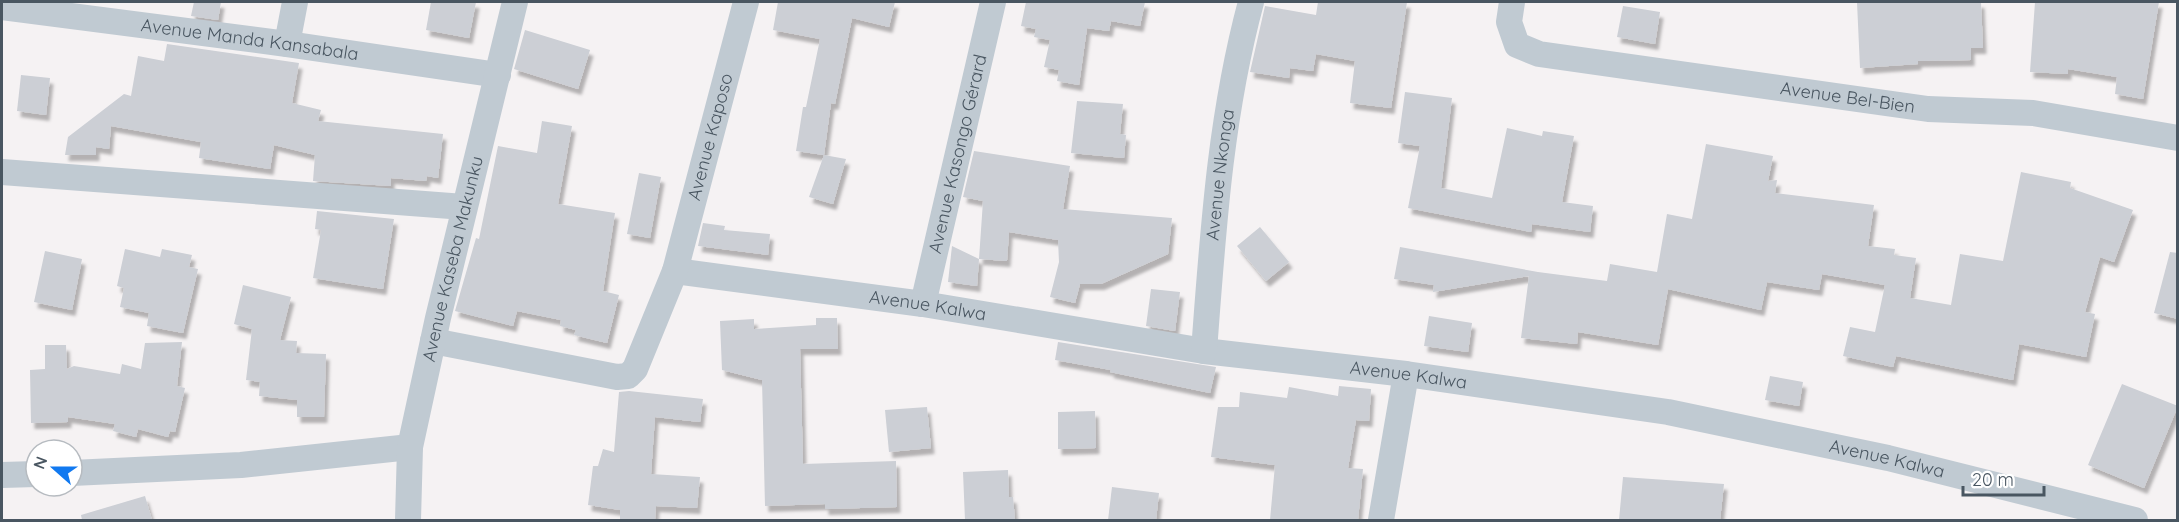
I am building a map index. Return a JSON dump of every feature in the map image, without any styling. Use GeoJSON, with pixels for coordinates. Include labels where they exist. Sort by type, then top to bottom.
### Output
{"type":"FeatureCollection","features":[{"type":"Feature","properties":{"kind":"street"},"geometry":{"type":"LineString","coordinates":[[287,44],[295,2]]}},
{"type":"Feature","properties":{"kind":"street","name":"Avenue Kaseba Makunku"},"geometry":{"type":"LineString","coordinates":[[408,520],[410,447],[464,207],[515,2]]}},
{"type":"Feature","properties":{"kind":"street","name":"Avenue Kaposo"},"geometry":{"type":"LineString","coordinates":[[433,341],[617,377],[628,376],[635,369],[675,271],[746,2]]}},
{"type":"Feature","properties":{"kind":"street","name":"Avenue Kasongo Gérard"},"geometry":{"type":"LineString","coordinates":[[923,304],[993,2]]}},
{"type":"Feature","properties":{"kind":"street","name":"Avenue Nkonga"},"geometry":{"type":"LineString","coordinates":[[1204,351],[1218,172],[1233,72],[1251,2]]}},
{"type":"Feature","properties":{"kind":"street","name":"Avenue Bel-Bien"},"geometry":{"type":"LineString","coordinates":[[1512,2],[1509,22],[1517,45],[1539,54],[1928,109],[2033,113],[2178,138]]}},
{"type":"Feature","properties":{"kind":"street","name":"Avenue Manda Kansabala"},"geometry":{"type":"LineString","coordinates":[[2,7],[61,8],[498,75]]}},
{"type":"Feature","properties":{"kind":"street"},"geometry":{"type":"LineString","coordinates":[[2,172],[464,207]]}},
{"type":"Feature","properties":{"kind":"street","name":"Avenue Kalwa"},"geometry":{"type":"LineString","coordinates":[[675,271],[923,304],[1204,351],[1406,374],[1668,412],[1888,458],[2077,513],[2135,520]]}},
{"type":"Feature","properties":{"kind":"street"},"geometry":{"type":"LineString","coordinates":[[1382,520],[1406,374]]}},
{"type":"Feature","properties":{"kind":"street"},"geometry":{"type":"LineString","coordinates":[[84,472],[240,465],[410,447]]}},
{"type":"Feature","properties":{"kind":"street"},"geometry":{"type":"LineString","coordinates":[[2,475],[24,474]]}},
{"type":"Feature","properties":{"kind":"building"},"geometry":{"type":"Polygon","coordinates":[[[194,2],[221,2],[218,20],[191,16],[194,2]]]}},
{"type":"Feature","properties":{"kind":"building"},"geometry":{"type":"Polygon","coordinates":[[[431,2],[476,2],[469,38],[426,30],[431,2]]]}},
{"type":"Feature","properties":{"kind":"building"},"geometry":{"type":"Polygon","coordinates":[[[778,2],[895,2],[889,27],[852,18],[835,104],[831,103],[824,155],[796,151],[803,107],[806,107],[820,39],[773,30],[778,2]]]}},
{"type":"Feature","properties":{"kind":"building"},"geometry":{"type":"Polygon","coordinates":[[[1026,2],[1145,2],[1140,26],[1111,21],[1109,31],[1087,28],[1079,85],[1057,81],[1059,70],[1044,67],[1050,40],[1034,37],[1036,29],[1021,26],[1026,2]]]}},
{"type":"Feature","properties":{"kind":"building"},"geometry":{"type":"Polygon","coordinates":[[[1318,2],[1407,2],[1391,108],[1350,103],[1355,61],[1316,54],[1313,71],[1290,68],[1289,78],[1250,72],[1265,6],[1316,15],[1318,2]]]}},
{"type":"Feature","properties":{"kind":"building"},"geometry":{"type":"Polygon","coordinates":[[[1857,2],[1981,2],[1983,48],[1971,48],[1971,60],[1918,61],[1918,64],[1860,68],[1857,2]]]}},
{"type":"Feature","properties":{"kind":"building"},"geometry":{"type":"Polygon","coordinates":[[[2035,2],[2159,2],[2143,99],[2115,94],[2117,77],[2068,69],[2068,74],[2030,72],[2035,2]]]}},
{"type":"Feature","properties":{"kind":"building"},"geometry":{"type":"Polygon","coordinates":[[[1623,6],[1660,12],[1655,44],[1617,37],[1623,6]]]}},
{"type":"Feature","properties":{"kind":"building"},"geometry":{"type":"Polygon","coordinates":[[[525,30],[590,50],[578,89],[514,69],[525,30]]]}},
{"type":"Feature","properties":{"kind":"building"},"geometry":{"type":"Polygon","coordinates":[[[167,44],[299,63],[292,103],[321,110],[318,121],[443,134],[438,178],[427,176],[426,181],[391,178],[391,186],[313,181],[315,155],[274,145],[270,169],[199,158],[201,142],[111,126],[109,149],[96,147],[96,155],[65,155],[68,137],[124,94],[131,96],[138,56],[164,61],[167,44]]]}},
{"type":"Feature","properties":{"kind":"building"},"geometry":{"type":"Polygon","coordinates":[[[21,75],[50,78],[46,115],[17,111],[21,75]]]}},
{"type":"Feature","properties":{"kind":"building"},"geometry":{"type":"Polygon","coordinates":[[[1405,92],[1452,98],[1441,188],[1492,198],[1507,128],[1542,136],[1543,131],[1574,136],[1562,202],[1593,206],[1590,232],[1532,224],[1531,232],[1408,208],[1420,146],[1398,143],[1405,92]]]}},
{"type":"Feature","properties":{"kind":"building"},"geometry":{"type":"Polygon","coordinates":[[[1077,101],[1123,104],[1120,134],[1126,135],[1124,158],[1071,153],[1077,101]]]}},
{"type":"Feature","properties":{"kind":"building"},"geometry":{"type":"Polygon","coordinates":[[[542,121],[572,126],[558,204],[615,213],[603,291],[619,295],[607,343],[574,335],[576,330],[560,326],[561,320],[517,311],[513,326],[455,311],[476,238],[479,239],[498,146],[537,153],[542,121]]]}},
{"type":"Feature","properties":{"kind":"building"},"geometry":{"type":"Polygon","coordinates":[[[1706,144],[1773,156],[1768,181],[1777,180],[1775,193],[1874,205],[1868,246],[1895,249],[1894,255],[1916,258],[1910,298],[1951,305],[1960,254],[2003,261],[2021,172],[2071,182],[2070,188],[2133,210],[2114,262],[2100,257],[2085,312],[2095,314],[2086,357],[2019,344],[2013,380],[1896,356],[1893,367],[1843,356],[1850,327],[1875,332],[1885,285],[1822,274],[1819,290],[1767,282],[1761,310],[1668,289],[1658,345],[1578,332],[1577,344],[1521,338],[1529,276],[1433,292],[1434,285],[1394,279],[1400,247],[1538,272],[1607,281],[1610,264],[1657,272],[1667,214],[1692,219],[1706,144]]]}},
{"type":"Feature","properties":{"kind":"building"},"geometry":{"type":"Polygon","coordinates":[[[974,151],[1070,166],[1063,209],[1172,218],[1168,254],[1101,284],[1080,284],[1075,303],[1050,297],[1059,262],[1058,240],[1009,232],[1007,261],[979,259],[983,201],[963,197],[974,151]]]}},
{"type":"Feature","properties":{"kind":"building"},"geometry":{"type":"Polygon","coordinates":[[[824,155],[846,159],[833,204],[809,197],[824,155]]]}},
{"type":"Feature","properties":{"kind":"building"},"geometry":{"type":"Polygon","coordinates":[[[639,173],[661,177],[650,238],[627,234],[639,173]]]}},
{"type":"Feature","properties":{"kind":"building"},"geometry":{"type":"Polygon","coordinates":[[[317,211],[394,219],[383,289],[313,278],[321,230],[315,229],[317,211]]]}},
{"type":"Feature","properties":{"kind":"building"},"geometry":{"type":"Polygon","coordinates":[[[703,223],[725,226],[724,230],[770,234],[768,255],[698,246],[703,223]]]}},
{"type":"Feature","properties":{"kind":"building"},"geometry":{"type":"Polygon","coordinates":[[[1260,227],[1289,262],[1266,281],[1237,246],[1260,227]]]}},
{"type":"Feature","properties":{"kind":"building"},"geometry":{"type":"Polygon","coordinates":[[[952,246],[979,259],[977,286],[948,282],[952,246]]]}},
{"type":"Feature","properties":{"kind":"building"},"geometry":{"type":"Polygon","coordinates":[[[125,249],[160,257],[162,249],[192,255],[189,267],[198,269],[183,333],[147,326],[149,313],[120,307],[124,288],[117,286],[125,249]]]}},
{"type":"Feature","properties":{"kind":"building"},"geometry":{"type":"Polygon","coordinates":[[[45,251],[82,259],[72,310],[34,302],[45,251]]]}},
{"type":"Feature","properties":{"kind":"building"},"geometry":{"type":"Polygon","coordinates":[[[2170,252],[2178,253],[2178,319],[2154,313],[2170,252]]]}},
{"type":"Feature","properties":{"kind":"building"},"geometry":{"type":"Polygon","coordinates":[[[243,285],[291,297],[280,340],[297,341],[296,353],[326,354],[324,417],[297,417],[297,400],[259,396],[260,382],[246,380],[252,329],[234,324],[243,285]]]}},
{"type":"Feature","properties":{"kind":"building"},"geometry":{"type":"Polygon","coordinates":[[[1151,289],[1180,292],[1175,331],[1146,326],[1151,289]]]}},
{"type":"Feature","properties":{"kind":"building"},"geometry":{"type":"Polygon","coordinates":[[[1429,316],[1472,323],[1468,352],[1424,346],[1429,316]]]}},
{"type":"Feature","properties":{"kind":"building"},"geometry":{"type":"Polygon","coordinates":[[[816,318],[837,318],[838,349],[800,349],[803,464],[896,461],[897,507],[825,509],[825,504],[765,506],[762,380],[722,370],[720,321],[754,319],[754,329],[816,325],[816,318]]]}},
{"type":"Feature","properties":{"kind":"building"},"geometry":{"type":"Polygon","coordinates":[[[182,342],[177,386],[185,388],[175,432],[170,431],[168,437],[138,429],[136,437],[113,431],[115,424],[68,417],[68,422],[31,423],[30,370],[45,369],[45,345],[66,345],[67,369],[74,366],[120,374],[122,364],[141,369],[145,343],[182,342]]]}},
{"type":"Feature","properties":{"kind":"building"},"geometry":{"type":"Polygon","coordinates":[[[1058,342],[1216,367],[1210,393],[1110,372],[1111,370],[1055,360],[1058,342]]]}},
{"type":"Feature","properties":{"kind":"building"},"geometry":{"type":"Polygon","coordinates":[[[1770,376],[1803,382],[1799,406],[1765,400],[1770,376]]]}},
{"type":"Feature","properties":{"kind":"building"},"geometry":{"type":"Polygon","coordinates":[[[2122,384],[2178,406],[2144,488],[2088,465],[2122,384]]]}},
{"type":"Feature","properties":{"kind":"building"},"geometry":{"type":"Polygon","coordinates":[[[1339,386],[1371,389],[1369,421],[1356,420],[1348,468],[1363,469],[1358,520],[1270,520],[1275,465],[1211,457],[1218,407],[1239,407],[1240,392],[1287,398],[1289,387],[1338,396],[1339,386]]]}},
{"type":"Feature","properties":{"kind":"building"},"geometry":{"type":"Polygon","coordinates":[[[629,391],[703,399],[700,422],[655,417],[651,474],[700,477],[697,508],[656,506],[655,520],[620,520],[620,510],[588,505],[593,466],[598,466],[603,449],[614,452],[619,392],[629,391]]]}},
{"type":"Feature","properties":{"kind":"building"},"geometry":{"type":"Polygon","coordinates":[[[927,407],[931,448],[889,452],[885,410],[927,407]]]}},
{"type":"Feature","properties":{"kind":"building"},"geometry":{"type":"Polygon","coordinates":[[[1095,411],[1096,448],[1058,449],[1058,412],[1095,411]]]}},
{"type":"Feature","properties":{"kind":"building"},"geometry":{"type":"Polygon","coordinates":[[[1008,470],[1009,497],[1013,497],[1015,520],[965,520],[963,472],[1008,470]]]}},
{"type":"Feature","properties":{"kind":"building"},"geometry":{"type":"Polygon","coordinates":[[[1623,477],[1724,484],[1720,520],[1619,520],[1623,477]]]}},
{"type":"Feature","properties":{"kind":"building"},"geometry":{"type":"Polygon","coordinates":[[[1112,487],[1159,493],[1156,520],[1108,520],[1112,487]]]}},
{"type":"Feature","properties":{"kind":"building"},"geometry":{"type":"Polygon","coordinates":[[[145,496],[152,520],[82,520],[81,515],[145,496]]]}}]}
